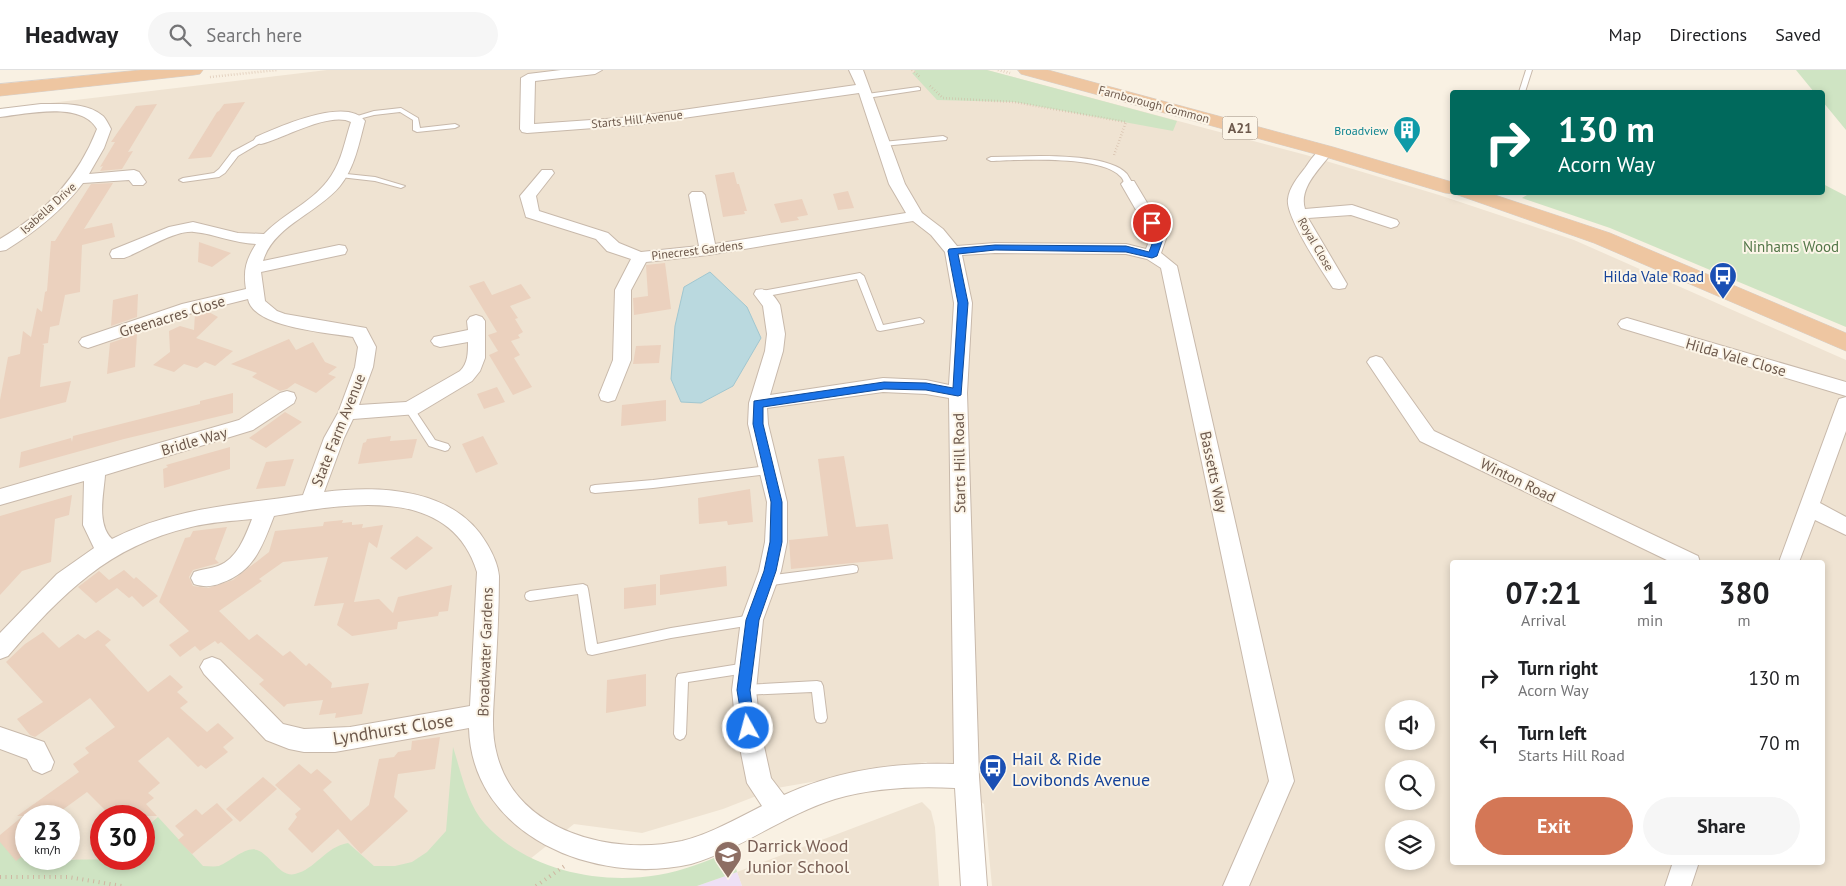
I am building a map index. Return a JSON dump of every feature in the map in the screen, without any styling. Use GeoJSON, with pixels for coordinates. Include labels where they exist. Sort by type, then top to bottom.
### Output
{"type":"FeatureCollection","features":[{"type":"Feature","properties":{"kind":"highway"},"geometry":{"type":"LineString","coordinates":[[0,90],[194,70]]}},
{"type":"Feature","properties":{"kind":"highway","name":"Farnborough Common"},"geometry":{"type":"LineString","coordinates":[[1027,70],[1326,151],[1450,188]]}},
{"type":"Feature","properties":{"kind":"highway"},"geometry":{"type":"LineString","coordinates":[[1488,196],[1602,238],[1846,343]]}},
{"type":"Feature","properties":{"kind":"street","name":"Starts Hill Avenue"},"geometry":{"type":"LineString","coordinates":[[595,70],[528,78],[527,129],[643,120],[763,104],[862,84]]}},
{"type":"Feature","properties":{"kind":"street","name":"Starts Hill Road"},"geometry":{"type":"LineString","coordinates":[[862,84],[897,184],[916,216],[937,232],[953,251],[963,303],[958,393],[967,777],[974,886]]}},
{"type":"Feature","properties":{"kind":"street","name":"Isabella Drive"},"geometry":{"type":"LineString","coordinates":[[0,113],[70,108],[90,114],[100,121],[104,129],[79,180],[28,229],[0,246]]}},
{"type":"Feature","properties":{"kind":"street"},"geometry":{"type":"LineString","coordinates":[[252,269],[267,239],[275,230],[327,191],[340,175],[357,119],[341,116],[311,121],[261,140]]}},
{"type":"Feature","properties":{"kind":"street","name":"Royal Close"},"geometry":{"type":"LineString","coordinates":[[1326,151],[1300,186],[1294,200],[1298,214],[1339,284]]}},
{"type":"Feature","properties":{"kind":"street","name":"Pinecrest Gardens"},"geometry":{"type":"LineString","coordinates":[[547,174],[528,196],[532,214],[602,236],[613,247],[640,257],[708,250],[916,216]]}},
{"type":"Feature","properties":{"kind":"street"},"geometry":{"type":"LineString","coordinates":[[79,180],[134,175],[138,182]]}},
{"type":"Feature","properties":{"kind":"street"},"geometry":{"type":"LineString","coordinates":[[1129,184],[1160,236],[1152,256]]}},
{"type":"Feature","properties":{"kind":"street"},"geometry":{"type":"LineString","coordinates":[[697,195],[708,250]]}},
{"type":"Feature","properties":{"kind":"street"},"geometry":{"type":"LineString","coordinates":[[1298,214],[1352,210],[1391,223]]}},
{"type":"Feature","properties":{"kind":"street"},"geometry":{"type":"LineString","coordinates":[[118,254],[175,230],[193,227],[238,238],[267,239]]}},
{"type":"Feature","properties":{"kind":"street","name":"Bassetts Way"},"geometry":{"type":"LineString","coordinates":[[953,251],[995,248],[1126,249],[1152,256],[1169,266],[1282,781],[1236,886]]}},
{"type":"Feature","properties":{"kind":"street"},"geometry":{"type":"LineString","coordinates":[[252,269],[308,251],[339,250]]}},
{"type":"Feature","properties":{"kind":"street"},"geometry":{"type":"LineString","coordinates":[[608,395],[622,360],[623,290],[640,257]]}},
{"type":"Feature","properties":{"kind":"street","name":"State Farm Avenue"},"geometry":{"type":"LineString","coordinates":[[252,269],[257,303],[271,315],[283,319],[360,332],[366,347],[366,354],[348,413],[334,438],[311,501]]}},
{"type":"Feature","properties":{"kind":"street","name":"Greenacres Close"},"geometry":{"type":"LineString","coordinates":[[88,342],[188,308],[256,292]]}},
{"type":"Feature","properties":{"kind":"street"},"geometry":{"type":"LineString","coordinates":[[762,294],[771,305],[776,334],[774,351],[758,404],[758,424],[776,502],[776,542],[766,581],[752,620],[744,690],[748,728],[760,783],[780,810]]}},
{"type":"Feature","properties":{"kind":"street","name":"Hilda Vale Close"},"geometry":{"type":"LineString","coordinates":[[1627,324],[1846,389]]}},
{"type":"Feature","properties":{"kind":"street"},"geometry":{"type":"LineString","coordinates":[[348,413],[410,409],[472,371],[476,362],[476,327],[440,341]]}},
{"type":"Feature","properties":{"kind":"street","name":"Winton Road"},"geometry":{"type":"LineString","coordinates":[[1376,362],[1427,436],[1686,560]]}},
{"type":"Feature","properties":{"kind":"street"},"geometry":{"type":"LineString","coordinates":[[758,404],[884,386],[926,387],[958,393]]}},
{"type":"Feature","properties":{"kind":"street","name":"Bridle Way"},"geometry":{"type":"LineString","coordinates":[[0,497],[246,425],[287,398]]}},
{"type":"Feature","properties":{"kind":"street"},"geometry":{"type":"LineString","coordinates":[[1790,560],[1845,410]]}},
{"type":"Feature","properties":{"kind":"street"},"geometry":{"type":"LineString","coordinates":[[95,470],[92,524],[96,536],[103,545],[110,549]]}},
{"type":"Feature","properties":{"kind":"street","name":"Broadwater Gardens"},"geometry":{"type":"LineString","coordinates":[[0,649],[67,578],[110,549],[141,534],[174,523],[205,516],[266,509],[311,501],[397,498],[436,511],[454,521],[469,534],[488,571],[482,741],[488,765],[508,803],[526,821],[558,843],[581,852],[601,856],[663,856],[691,852],[732,835],[808,796],[839,787],[877,780],[950,776],[967,777]]}},
{"type":"Feature","properties":{"kind":"street"},"geometry":{"type":"LineString","coordinates":[[1809,507],[1846,527]]}},
{"type":"Feature","properties":{"kind":"street"},"geometry":{"type":"LineString","coordinates":[[202,578],[218,576],[228,572],[248,555],[266,509]]}},
{"type":"Feature","properties":{"kind":"street","name":"Lyndhurst Close"},"geometry":{"type":"LineString","coordinates":[[212,667],[275,732],[300,740],[340,740],[482,715]]}},
{"type":"Feature","properties":{"kind":"street"},"geometry":{"type":"LineString","coordinates":[[0,738],[35,750],[42,762]]}},
{"type":"Feature","properties":{"kind":"street"},"geometry":{"type":"LineString","coordinates":[[1678,886],[1685,865]]}},
{"type":"Feature","properties":{"kind":"lane"},"geometry":{"type":"LineString","coordinates":[[1523,90],[1529,70]]}},
{"type":"Feature","properties":{"kind":"lane"},"geometry":{"type":"LineString","coordinates":[[862,84],[918,89]]}},
{"type":"Feature","properties":{"kind":"lane"},"geometry":{"type":"LineString","coordinates":[[357,119],[374,113],[401,110],[416,119],[417,130],[455,126]]}},
{"type":"Feature","properties":{"kind":"lane"},"geometry":{"type":"LineString","coordinates":[[883,144],[943,138]]}},
{"type":"Feature","properties":{"kind":"lane"},"geometry":{"type":"LineString","coordinates":[[183,180],[216,175],[222,171],[235,154],[261,140]]}},
{"type":"Feature","properties":{"kind":"lane"},"geometry":{"type":"LineString","coordinates":[[991,159],[1034,158],[1085,161],[1109,167],[1123,174],[1129,184]]}},
{"type":"Feature","properties":{"kind":"lane"},"geometry":{"type":"LineString","coordinates":[[340,175],[375,179],[400,186]]}},
{"type":"Feature","properties":{"kind":"lane"},"geometry":{"type":"LineString","coordinates":[[762,294],[860,276],[880,328],[920,321]]}},
{"type":"Feature","properties":{"kind":"lane"},"geometry":{"type":"LineString","coordinates":[[410,409],[432,443],[445,446]]}},
{"type":"Feature","properties":{"kind":"lane"},"geometry":{"type":"LineString","coordinates":[[595,489],[769,470]]}},
{"type":"Feature","properties":{"kind":"lane"},"geometry":{"type":"LineString","coordinates":[[766,581],[853,569]]}},
{"type":"Feature","properties":{"kind":"lane"},"geometry":{"type":"LineString","coordinates":[[530,596],[583,588],[592,650],[671,633],[752,620]]}},
{"type":"Feature","properties":{"kind":"lane"},"geometry":{"type":"LineString","coordinates":[[680,734],[682,678],[746,668]]}},
{"type":"Feature","properties":{"kind":"lane"},"geometry":{"type":"LineString","coordinates":[[744,690],[817,686],[821,718]]}},
{"type":"Feature","properties":{"kind":"path"},"geometry":{"type":"LineString","coordinates":[[912,70],[943,98],[1014,102],[1126,122],[1109,167]]}},
{"type":"Feature","properties":{"kind":"path"},"geometry":{"type":"LineString","coordinates":[[536,886],[578,857],[581,852]]}},
{"type":"Feature","properties":{"kind":"path"},"geometry":{"type":"LineString","coordinates":[[0,877],[68,877],[122,886]]}},
{"type":"Feature","properties":{"kind":"shaded area"},"geometry":{"type":"Polygon","coordinates":[[[327,70],[987,70],[1306,155],[1439,195],[1574,240],[1846,360],[1846,886],[992,886],[984,804],[926,762],[777,788],[723,809],[642,833],[574,824],[496,886],[185,879],[134,870],[155,870],[155,805],[90,805],[90,862],[80,861],[80,805],[15,805],[15,861],[0,861],[0,109],[327,70]]]}},
{"type":"Feature","properties":{"kind":"shaded area"},"geometry":{"type":"Polygon","coordinates":[[[922,802],[931,811],[935,827],[939,886],[742,886],[737,872],[922,802]]]}},
{"type":"Feature","properties":{"kind":"shaded area","name":"Darrick Wood Junior School"},"geometry":{"type":"Polygon","coordinates":[[[737,872],[742,886],[697,886],[737,872]]]}},
{"type":"Feature","properties":{"kind":"green space"},"geometry":{"type":"Polygon","coordinates":[[[914,70],[987,70],[1177,121],[1173,131],[1014,102],[937,100],[912,73],[916,72],[914,70]]]}},
{"type":"Feature","properties":{"kind":"green space"},"geometry":{"type":"Polygon","coordinates":[[[1796,70],[1846,70],[1846,130],[1825,104],[1825,90],[1812,90],[1796,70]]]}},
{"type":"Feature","properties":{"kind":"green space","name":"Ninhams Wood"},"geometry":{"type":"Polygon","coordinates":[[[1825,185],[1846,196],[1846,327],[1610,228],[1522,198],[1527,195],[1825,195],[1825,185]]]}},
{"type":"Feature","properties":{"kind":"green space"},"geometry":{"type":"Polygon","coordinates":[[[453,747],[469,797],[485,824],[502,840],[521,853],[543,863],[588,875],[635,878],[677,871],[731,851],[737,872],[697,886],[0,886],[0,839],[3,838],[15,847],[15,870],[80,870],[80,860],[90,859],[90,870],[155,870],[155,820],[158,817],[203,866],[219,866],[243,852],[253,849],[262,852],[280,869],[290,874],[295,874],[309,868],[333,849],[348,843],[374,866],[395,866],[412,862],[427,852],[446,831],[453,747]]]}},
{"type":"Feature","properties":{"kind":"water"},"geometry":{"type":"Polygon","coordinates":[[[710,272],[747,307],[761,338],[733,386],[701,403],[681,402],[671,379],[675,326],[684,287],[710,272]]]}},
{"type":"Feature","properties":{"kind":"building"},"geometry":{"type":"Polygon","coordinates":[[[245,102],[211,157],[188,159],[224,104],[245,102]]]}},
{"type":"Feature","properties":{"kind":"building"},"geometry":{"type":"Polygon","coordinates":[[[157,104],[128,152],[133,151],[122,169],[100,171],[103,166],[100,167],[115,142],[111,142],[136,106],[157,104]]]}},
{"type":"Feature","properties":{"kind":"building"},"geometry":{"type":"Polygon","coordinates":[[[734,172],[747,211],[744,211],[745,214],[723,217],[715,175],[734,172]]]}},
{"type":"Feature","properties":{"kind":"building"},"geometry":{"type":"Polygon","coordinates":[[[113,183],[84,229],[112,223],[115,237],[82,245],[80,292],[65,295],[59,325],[50,327],[48,343],[42,344],[44,345],[40,387],[71,381],[66,402],[0,419],[0,400],[8,357],[20,354],[23,331],[31,337],[37,308],[42,312],[45,292],[47,291],[51,241],[55,241],[91,184],[113,183]]]}},
{"type":"Feature","properties":{"kind":"building"},"geometry":{"type":"Polygon","coordinates":[[[848,191],[854,208],[838,210],[833,194],[848,191]]]}},
{"type":"Feature","properties":{"kind":"building"},"geometry":{"type":"Polygon","coordinates":[[[802,199],[808,215],[797,217],[799,220],[781,223],[774,204],[802,199]]]}},
{"type":"Feature","properties":{"kind":"building"},"geometry":{"type":"Polygon","coordinates":[[[199,242],[231,253],[212,267],[198,262],[199,242]]]}},
{"type":"Feature","properties":{"kind":"building"},"geometry":{"type":"Polygon","coordinates":[[[665,263],[671,309],[634,315],[633,298],[648,296],[646,265],[665,263]]]}},
{"type":"Feature","properties":{"kind":"building"},"geometry":{"type":"Polygon","coordinates":[[[484,281],[492,295],[521,284],[531,298],[510,306],[518,318],[515,319],[523,332],[518,335],[520,338],[511,341],[520,355],[514,358],[532,387],[513,395],[489,355],[498,351],[488,335],[497,332],[469,286],[484,281]]]}},
{"type":"Feature","properties":{"kind":"building"},"geometry":{"type":"Polygon","coordinates":[[[138,294],[137,317],[111,326],[113,300],[138,294]]]}},
{"type":"Feature","properties":{"kind":"building"},"geometry":{"type":"Polygon","coordinates":[[[207,311],[218,317],[196,338],[233,351],[215,366],[205,362],[197,368],[184,364],[174,372],[153,365],[170,352],[169,331],[180,326],[194,330],[195,314],[207,311]]]}},
{"type":"Feature","properties":{"kind":"building"},"geometry":{"type":"Polygon","coordinates":[[[137,334],[135,367],[107,374],[110,343],[137,334]]]}},
{"type":"Feature","properties":{"kind":"building"},"geometry":{"type":"Polygon","coordinates":[[[289,339],[296,350],[313,342],[325,362],[337,367],[328,374],[336,377],[316,393],[295,383],[287,389],[280,391],[252,377],[257,373],[231,364],[289,339]]]}},
{"type":"Feature","properties":{"kind":"building"},"geometry":{"type":"Polygon","coordinates":[[[661,345],[659,363],[633,364],[636,346],[661,345]]]}},
{"type":"Feature","properties":{"kind":"building"},"geometry":{"type":"Polygon","coordinates":[[[497,387],[505,402],[484,409],[477,394],[497,387]]]}},
{"type":"Feature","properties":{"kind":"building"},"geometry":{"type":"Polygon","coordinates":[[[233,393],[233,413],[124,439],[19,468],[21,452],[71,438],[72,442],[73,436],[200,404],[200,401],[233,393]]]}},
{"type":"Feature","properties":{"kind":"building"},"geometry":{"type":"Polygon","coordinates":[[[666,400],[666,421],[621,426],[622,405],[666,400]]]}},
{"type":"Feature","properties":{"kind":"building"},"geometry":{"type":"Polygon","coordinates":[[[285,412],[302,422],[266,448],[249,438],[285,412]]]}},
{"type":"Feature","properties":{"kind":"building"},"geometry":{"type":"Polygon","coordinates":[[[391,436],[390,441],[417,439],[412,458],[358,464],[363,443],[367,439],[391,436]]]}},
{"type":"Feature","properties":{"kind":"building"},"geometry":{"type":"Polygon","coordinates":[[[483,436],[498,464],[476,473],[462,444],[483,436]]]}},
{"type":"Feature","properties":{"kind":"building"},"geometry":{"type":"Polygon","coordinates":[[[230,447],[230,469],[164,488],[163,469],[168,467],[166,465],[230,447]]]}},
{"type":"Feature","properties":{"kind":"building"},"geometry":{"type":"Polygon","coordinates":[[[844,456],[856,527],[888,524],[893,559],[791,569],[789,540],[828,536],[818,459],[844,456]]]}},
{"type":"Feature","properties":{"kind":"building"},"geometry":{"type":"Polygon","coordinates":[[[294,459],[285,486],[256,489],[266,462],[294,459]]]}},
{"type":"Feature","properties":{"kind":"building"},"geometry":{"type":"Polygon","coordinates":[[[750,489],[753,522],[728,525],[727,521],[699,524],[698,498],[750,489]]]}},
{"type":"Feature","properties":{"kind":"building"},"geometry":{"type":"Polygon","coordinates":[[[72,495],[69,515],[55,519],[51,562],[22,571],[0,595],[0,516],[72,495]]]}},
{"type":"Feature","properties":{"kind":"building"},"geometry":{"type":"Polygon","coordinates":[[[343,520],[342,523],[352,522],[352,525],[363,524],[362,528],[383,525],[377,548],[369,542],[354,602],[379,599],[393,613],[398,597],[452,585],[448,611],[439,612],[438,616],[398,622],[397,629],[352,636],[337,625],[344,603],[314,606],[328,557],[283,562],[259,579],[262,581],[219,611],[249,640],[257,634],[283,656],[290,651],[306,666],[309,663],[332,683],[331,688],[369,683],[362,714],[335,718],[336,713],[319,715],[323,700],[287,704],[284,707],[259,684],[264,680],[221,642],[218,644],[215,641],[200,651],[195,646],[180,657],[169,645],[189,631],[159,602],[185,538],[190,537],[193,531],[227,527],[215,559],[219,563],[193,570],[189,577],[193,586],[208,588],[233,580],[269,552],[275,531],[323,526],[324,522],[343,520]]]}},
{"type":"Feature","properties":{"kind":"building"},"geometry":{"type":"Polygon","coordinates":[[[417,536],[433,548],[406,570],[390,558],[417,536]]]}},
{"type":"Feature","properties":{"kind":"building"},"geometry":{"type":"Polygon","coordinates":[[[726,566],[727,586],[660,595],[660,575],[726,566]]]}},
{"type":"Feature","properties":{"kind":"building"},"geometry":{"type":"Polygon","coordinates":[[[124,570],[134,579],[136,577],[158,596],[143,607],[132,596],[129,598],[117,588],[96,603],[78,587],[99,571],[109,580],[124,570]]]}},
{"type":"Feature","properties":{"kind":"building"},"geometry":{"type":"Polygon","coordinates":[[[656,584],[656,605],[624,609],[624,588],[656,584]]]}},
{"type":"Feature","properties":{"kind":"building"},"geometry":{"type":"Polygon","coordinates":[[[98,630],[111,640],[105,645],[148,692],[170,675],[183,687],[177,692],[188,702],[180,708],[207,732],[218,723],[234,738],[223,747],[228,752],[206,769],[201,765],[198,767],[168,737],[138,761],[160,783],[148,793],[154,798],[147,805],[100,805],[87,792],[69,805],[32,805],[79,772],[73,764],[89,753],[85,748],[115,727],[90,698],[35,737],[30,735],[17,719],[43,702],[6,662],[25,644],[43,632],[59,648],[78,634],[85,639],[98,630]]]}},
{"type":"Feature","properties":{"kind":"building"},"geometry":{"type":"Polygon","coordinates":[[[646,674],[646,706],[606,713],[607,680],[646,674]]]}},
{"type":"Feature","properties":{"kind":"building"},"geometry":{"type":"Polygon","coordinates":[[[440,737],[435,769],[398,774],[394,797],[408,811],[361,854],[338,829],[312,853],[288,829],[297,817],[295,814],[301,809],[275,785],[299,764],[311,774],[317,769],[332,782],[323,790],[351,821],[369,805],[379,759],[394,757],[398,752],[411,750],[412,741],[440,737]]]}},
{"type":"Feature","properties":{"kind":"building"},"geometry":{"type":"Polygon","coordinates":[[[263,777],[277,789],[240,822],[226,809],[263,777]]]}},
{"type":"Feature","properties":{"kind":"building"},"geometry":{"type":"Polygon","coordinates":[[[217,803],[233,820],[192,854],[178,840],[184,835],[175,826],[196,809],[202,815],[217,803]]]}},
{"type":"Feature","properties":{"kind":"building"},"geometry":{"type":"Polygon","coordinates":[[[15,823],[15,860],[0,842],[0,835],[15,823]]]}},
{"type":"Feature","properties":{"kind":"place","name":"Broadview"},"geometry":{"type":"Point","coordinates":[1407,154]}},
{"type":"Feature","properties":{"kind":"place","name":"Hilda Vale Road"},"geometry":{"type":"Point","coordinates":[1723,300]}},
{"type":"Feature","properties":{"kind":"place","name":"Hail & Ride Lovibonds Avenue"},"geometry":{"type":"Point","coordinates":[993,792]}},
{"type":"Feature","properties":{"kind":"place","name":"Darrick Wood Junior School"},"geometry":{"type":"Point","coordinates":[728,879]}},
{"type":"Feature","properties":{"kind":"route"},"geometry":{"type":"LineString","coordinates":[[748,728],[744,690],[752,620],[770,571],[776,542],[776,502],[758,424],[758,404],[884,386],[926,387],[958,393],[963,303],[953,251],[995,248],[1126,249],[1152,256],[1160,236],[1152,223]]}}]}
